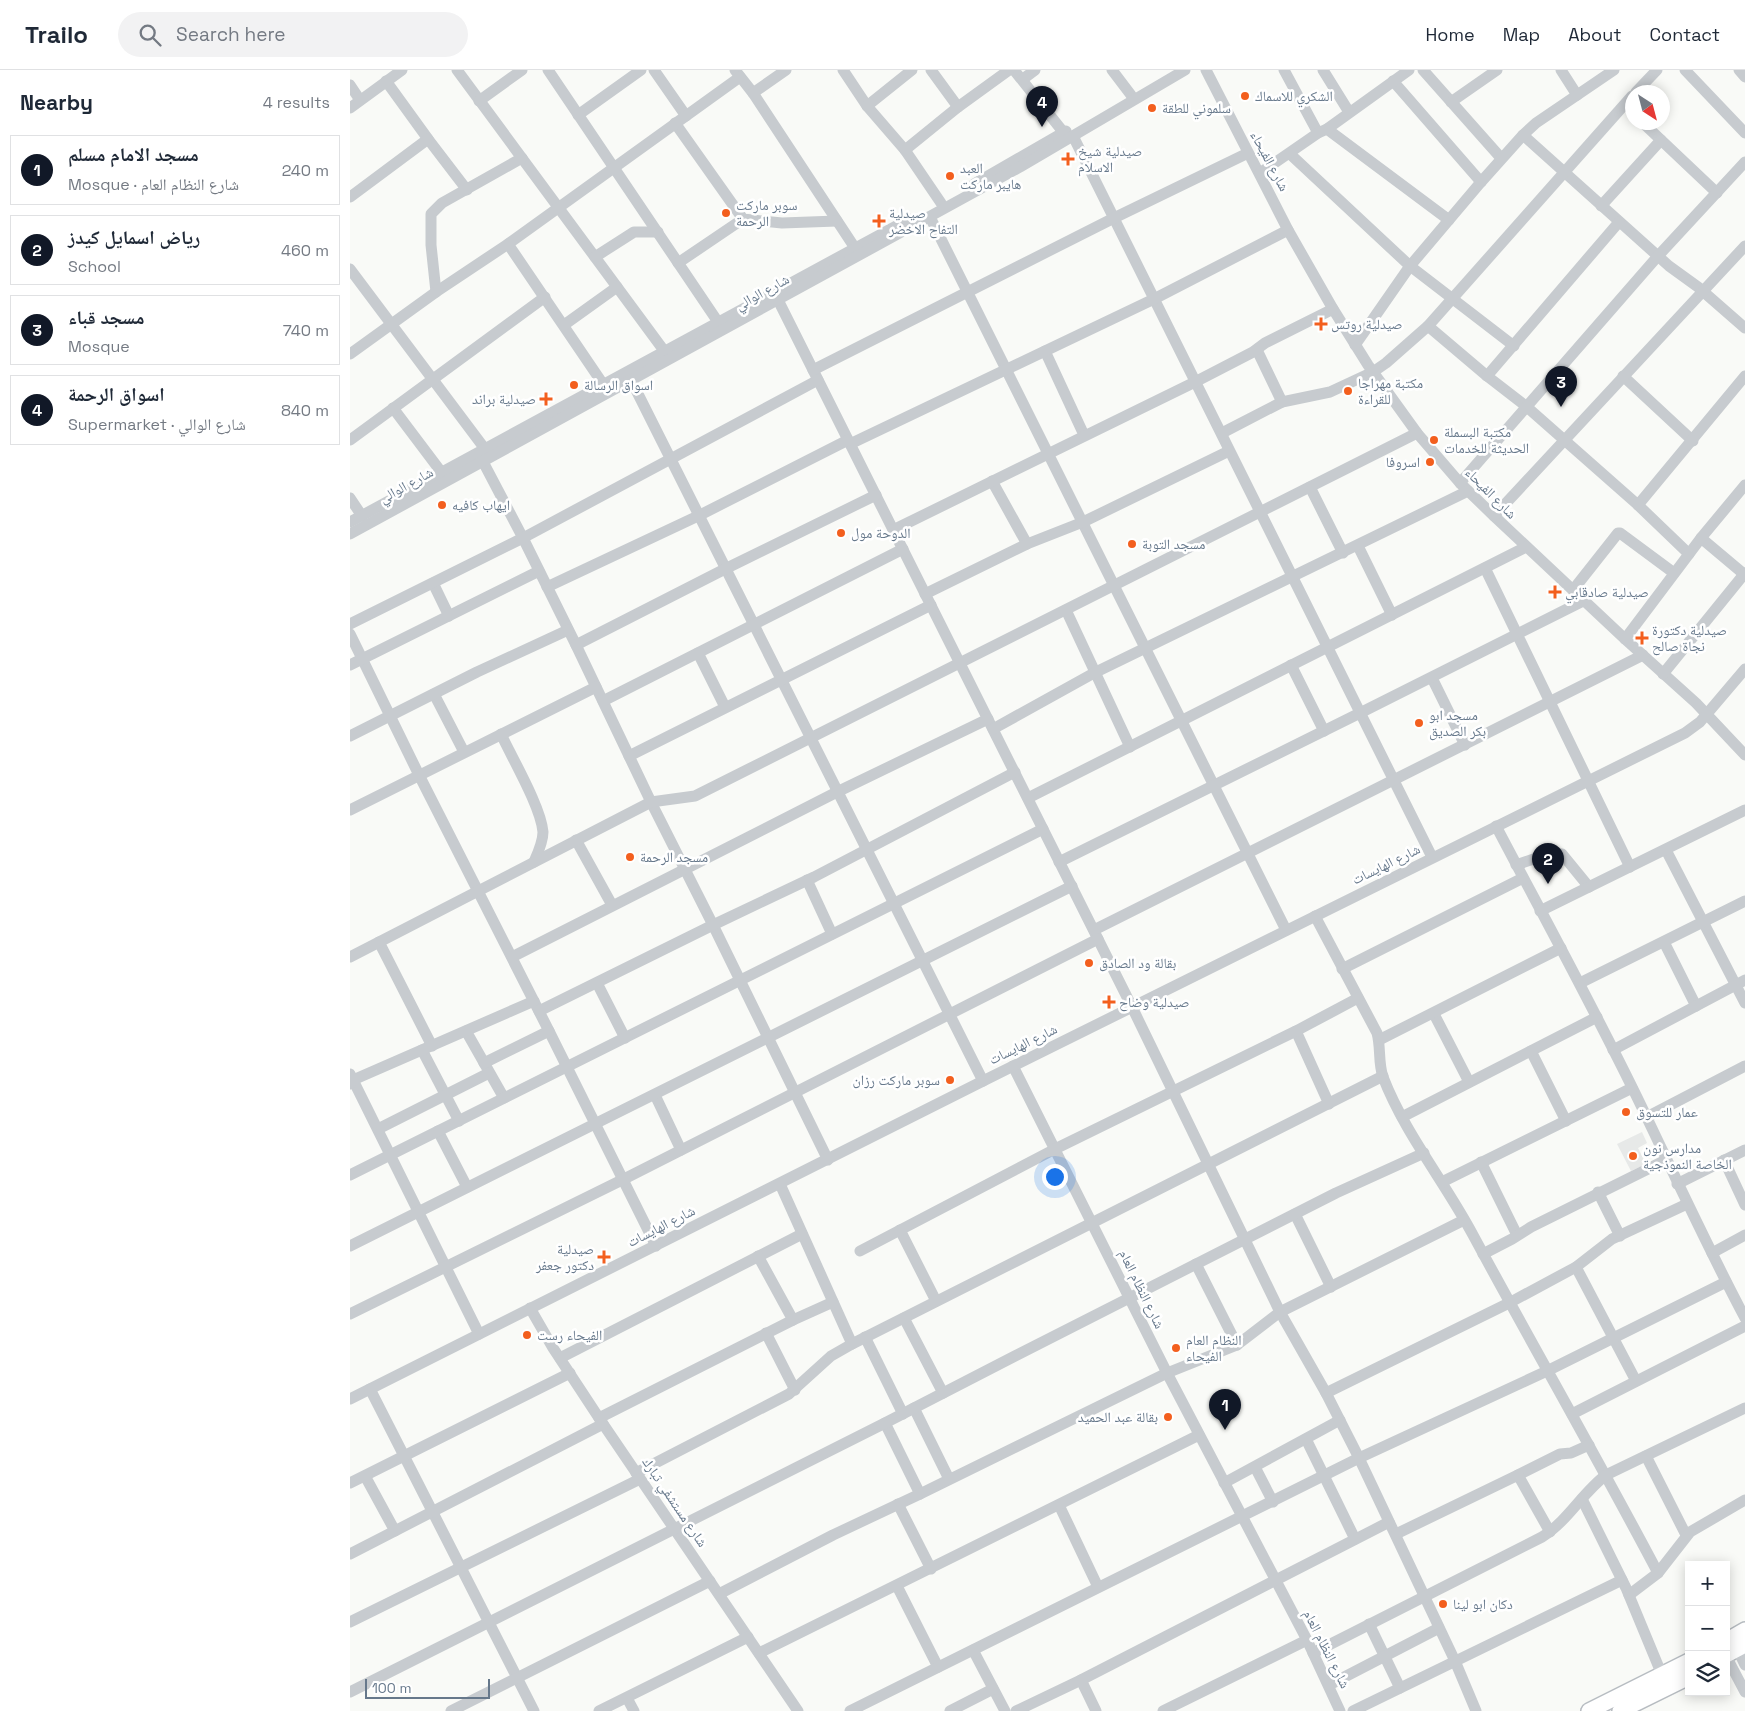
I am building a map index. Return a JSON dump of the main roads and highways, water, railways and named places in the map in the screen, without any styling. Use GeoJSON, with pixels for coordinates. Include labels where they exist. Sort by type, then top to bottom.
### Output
{"type":"FeatureCollection","features":[{"type":"Feature","properties":{"kind":"main road"},"geometry":{"type":"LineString","coordinates":[[1589,1711],[1685,1663]]}},
{"type":"Feature","properties":{"kind":"main road"},"geometry":{"type":"LineString","coordinates":[[1620,1711],[1685,1679]]}},
{"type":"Feature","properties":{"kind":"place","name":"الشكري للاسماك"},"geometry":{"type":"Point","coordinates":[1245,96]}},
{"type":"Feature","properties":{"kind":"place","name":"سلموني للطقة"},"geometry":{"type":"Point","coordinates":[1152,108]}},
{"type":"Feature","properties":{"kind":"place","name":"اسواق الرحمة"},"geometry":{"type":"Point","coordinates":[1042,127]}},
{"type":"Feature","properties":{"kind":"place","name":"صيدلية شيخ الاسلام"},"geometry":{"type":"Point","coordinates":[1068,159]}},
{"type":"Feature","properties":{"kind":"place","name":"العبد هايبر ماركت"},"geometry":{"type":"Point","coordinates":[950,176]}},
{"type":"Feature","properties":{"kind":"place","name":"سوبر ماركت الرحمة"},"geometry":{"type":"Point","coordinates":[726,213]}},
{"type":"Feature","properties":{"kind":"place","name":"صيدلية التفاح الاخضر"},"geometry":{"type":"Point","coordinates":[879,221]}},
{"type":"Feature","properties":{"kind":"place","name":"صيدلية روتس"},"geometry":{"type":"Point","coordinates":[1321,324]}},
{"type":"Feature","properties":{"kind":"place","name":"اسواق الرسالة"},"geometry":{"type":"Point","coordinates":[574,385]}},
{"type":"Feature","properties":{"kind":"place","name":"مكتبة مهراجا للقراءة"},"geometry":{"type":"Point","coordinates":[1348,391]}},
{"type":"Feature","properties":{"kind":"place","name":"صيدلية براند"},"geometry":{"type":"Point","coordinates":[546,399]}},
{"type":"Feature","properties":{"kind":"place","name":"مسجد قباء"},"geometry":{"type":"Point","coordinates":[1561,407]}},
{"type":"Feature","properties":{"kind":"place","name":"مكتبة البسملة الحديثة للخدمات"},"geometry":{"type":"Point","coordinates":[1434,440]}},
{"type":"Feature","properties":{"kind":"place","name":"اسروفا"},"geometry":{"type":"Point","coordinates":[1430,462]}},
{"type":"Feature","properties":{"kind":"place","name":"ايهاب كافيه"},"geometry":{"type":"Point","coordinates":[442,505]}},
{"type":"Feature","properties":{"kind":"place","name":"الدوحة مول"},"geometry":{"type":"Point","coordinates":[841,533]}},
{"type":"Feature","properties":{"kind":"place","name":"مسجد التوبة"},"geometry":{"type":"Point","coordinates":[1132,544]}},
{"type":"Feature","properties":{"kind":"place","name":"صيدلية صادقابي"},"geometry":{"type":"Point","coordinates":[1555,592]}},
{"type":"Feature","properties":{"kind":"place","name":"صيدلية دكتورة نجاة صالح"},"geometry":{"type":"Point","coordinates":[1642,638]}},
{"type":"Feature","properties":{"kind":"place","name":"مسجد ابو بكر الصديق"},"geometry":{"type":"Point","coordinates":[1419,723]}},
{"type":"Feature","properties":{"kind":"place","name":"مسجد الرحمة"},"geometry":{"type":"Point","coordinates":[630,857]}},
{"type":"Feature","properties":{"kind":"place","name":"رياض اسمايل كيدز"},"geometry":{"type":"Point","coordinates":[1548,884]}},
{"type":"Feature","properties":{"kind":"place","name":"بقالة ود الصادق"},"geometry":{"type":"Point","coordinates":[1089,963]}},
{"type":"Feature","properties":{"kind":"place","name":"صيدلية وضاح"},"geometry":{"type":"Point","coordinates":[1109,1002]}},
{"type":"Feature","properties":{"kind":"place","name":"سوبر ماركت رزان"},"geometry":{"type":"Point","coordinates":[950,1080]}},
{"type":"Feature","properties":{"kind":"place","name":"عمار للتسوق"},"geometry":{"type":"Point","coordinates":[1626,1112]}},
{"type":"Feature","properties":{"kind":"place","name":"مدارس نون الخاصة النموذجية"},"geometry":{"type":"Point","coordinates":[1633,1156]}},
{"type":"Feature","properties":{"kind":"place","name":"صيدلية دكتور جعفر"},"geometry":{"type":"Point","coordinates":[604,1257]}},
{"type":"Feature","properties":{"kind":"place","name":"الفيحاء رست"},"geometry":{"type":"Point","coordinates":[527,1335]}},
{"type":"Feature","properties":{"kind":"place","name":"النظام العام الفيحاء"},"geometry":{"type":"Point","coordinates":[1176,1348]}},
{"type":"Feature","properties":{"kind":"place","name":"بقالة عبد الحميد"},"geometry":{"type":"Point","coordinates":[1168,1417]}},
{"type":"Feature","properties":{"kind":"place","name":"مسجد الامام مسلم"},"geometry":{"type":"Point","coordinates":[1225,1430]}},
{"type":"Feature","properties":{"kind":"place","name":"دكان ابو لينا"},"geometry":{"type":"Point","coordinates":[1443,1604]}}]}
